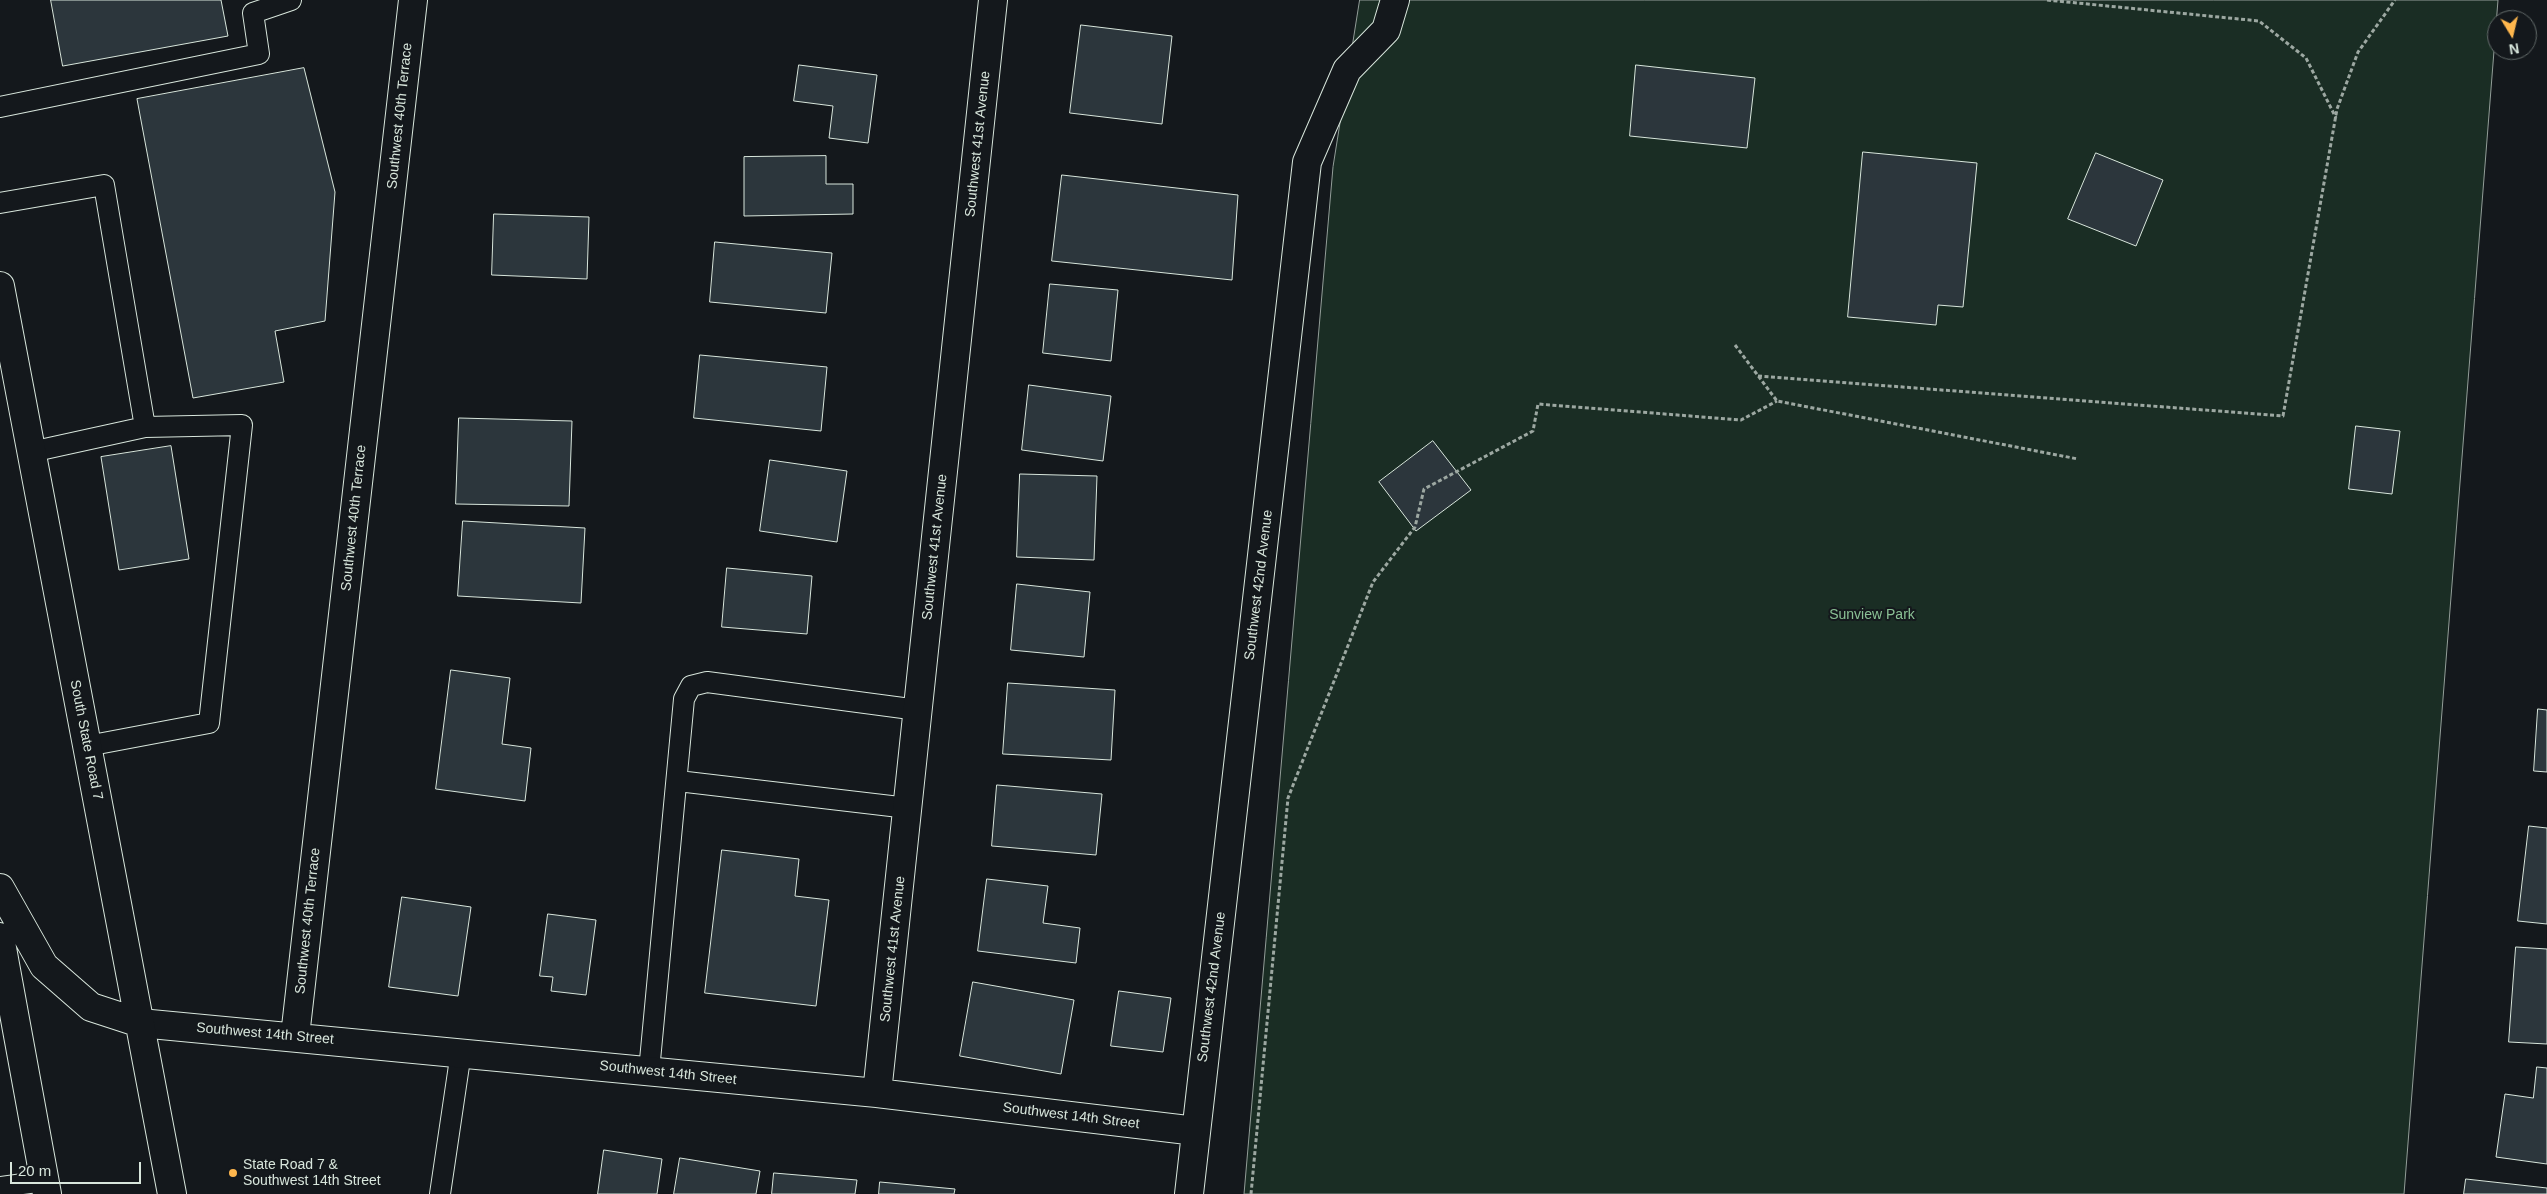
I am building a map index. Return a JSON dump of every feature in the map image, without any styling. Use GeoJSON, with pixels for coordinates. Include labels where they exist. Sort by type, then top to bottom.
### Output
{"type":"FeatureCollection","features":[{"type":"Feature","properties":{"kind":"street","name":"Southwest 40th Terrace"},"geometry":{"type":"LineString","coordinates":[[295,1036],[413,0]]}},
{"type":"Feature","properties":{"kind":"street","name":"Southwest 41st Avenue"},"geometry":{"type":"LineString","coordinates":[[877,1093],[994,0]]}},
{"type":"Feature","properties":{"kind":"street","name":"Southwest 42nd Avenue"},"geometry":{"type":"LineString","coordinates":[[1189,1194],[1308,162],[1347,70],[1386,30],[1395,0]]}},
{"type":"Feature","properties":{"kind":"street","name":"South State Road 7"},"geometry":{"type":"LineString","coordinates":[[0,286],[172,1194]]}},
{"type":"Feature","properties":{"kind":"street","name":"Southwest 14th Street"},"geometry":{"type":"LineString","coordinates":[[0,888],[44,966],[91,1007],[140,1023],[295,1036],[877,1093],[1196,1131]]}},
{"type":"Feature","properties":{"kind":"street"},"geometry":{"type":"LineString","coordinates":[[0,937],[46,1188]]}},
{"type":"Feature","properties":{"kind":"lane"},"geometry":{"type":"LineString","coordinates":[[0,107],[259,54],[253,13],[290,0]]}},
{"type":"Feature","properties":{"kind":"lane"},"geometry":{"type":"LineString","coordinates":[[0,203],[104,185],[145,427]]}},
{"type":"Feature","properties":{"kind":"lane"},"geometry":{"type":"LineString","coordinates":[[31,452],[145,427],[242,425],[209,723],[87,746]]}},
{"type":"Feature","properties":{"kind":"lane"},"geometry":{"type":"LineString","coordinates":[[649,1071],[678,781],[684,698],[691,686],[707,682],[918,710]]}},
{"type":"Feature","properties":{"kind":"lane"},"geometry":{"type":"LineString","coordinates":[[678,781],[908,808]]}},
{"type":"Feature","properties":{"kind":"lane"},"geometry":{"type":"LineString","coordinates":[[440,1194],[461,1052]]}},
{"type":"Feature","properties":{"kind":"lane"},"geometry":{"type":"LineString","coordinates":[[0,1187],[46,1188]]}},
{"type":"Feature","properties":{"kind":"path"},"geometry":{"type":"LineString","coordinates":[[2047,0],[2259,21],[2306,58],[2336,118]]}},
{"type":"Feature","properties":{"kind":"path"},"geometry":{"type":"LineString","coordinates":[[1758,376],[2283,416],[2336,118],[2358,52],[2395,0]]}},
{"type":"Feature","properties":{"kind":"path"},"geometry":{"type":"LineString","coordinates":[[1735,344],[1777,401]]}},
{"type":"Feature","properties":{"kind":"path"},"geometry":{"type":"LineString","coordinates":[[1251,1194],[1288,798],[1373,582],[1415,527],[1424,489],[1533,432],[1538,404],[1741,420],[1777,401],[2078,459]]}},
{"type":"Feature","properties":{"kind":"green space","name":"Sunview Park"},"geometry":{"type":"Polygon","coordinates":[[[1360,0],[2498,0],[2497,10],[2487,10],[2487,60],[2493,60],[2404,1194],[1244,1194],[1333,167],[1360,0]]]}},
{"type":"Feature","properties":{"kind":"building"},"geometry":{"type":"Polygon","coordinates":[[[51,0],[221,0],[228,36],[63,66],[51,0]]]}},
{"type":"Feature","properties":{"kind":"building"},"geometry":{"type":"Polygon","coordinates":[[[1081,25],[1172,36],[1162,124],[1070,113],[1081,25]]]}},
{"type":"Feature","properties":{"kind":"building"},"geometry":{"type":"Polygon","coordinates":[[[799,65],[877,75],[868,143],[829,138],[833,106],[794,101],[799,65]]]}},
{"type":"Feature","properties":{"kind":"building"},"geometry":{"type":"Polygon","coordinates":[[[1636,65],[1755,78],[1747,148],[1630,136],[1636,65]]]}},
{"type":"Feature","properties":{"kind":"building"},"geometry":{"type":"Polygon","coordinates":[[[304,68],[335,192],[325,321],[275,331],[284,382],[193,398],[137,99],[304,68]]]}},
{"type":"Feature","properties":{"kind":"building"},"geometry":{"type":"Polygon","coordinates":[[[1863,152],[1977,163],[1963,307],[1938,305],[1936,325],[1848,317],[1863,152]]]}},
{"type":"Feature","properties":{"kind":"building"},"geometry":{"type":"Polygon","coordinates":[[[2096,153],[2163,180],[2136,246],[2068,219],[2096,153]]]}},
{"type":"Feature","properties":{"kind":"building"},"geometry":{"type":"Polygon","coordinates":[[[826,156],[826,184],[853,184],[853,214],[744,216],[744,157],[826,156]]]}},
{"type":"Feature","properties":{"kind":"building"},"geometry":{"type":"Polygon","coordinates":[[[1062,175],[1238,195],[1232,280],[1052,261],[1062,175]]]}},
{"type":"Feature","properties":{"kind":"building"},"geometry":{"type":"Polygon","coordinates":[[[494,214],[589,217],[587,279],[492,275],[494,214]]]}},
{"type":"Feature","properties":{"kind":"building"},"geometry":{"type":"Polygon","coordinates":[[[715,242],[832,253],[826,313],[710,302],[715,242]]]}},
{"type":"Feature","properties":{"kind":"building"},"geometry":{"type":"Polygon","coordinates":[[[1050,284],[1118,290],[1111,361],[1043,353],[1050,284]]]}},
{"type":"Feature","properties":{"kind":"building"},"geometry":{"type":"Polygon","coordinates":[[[700,355],[827,367],[821,431],[694,418],[700,355]]]}},
{"type":"Feature","properties":{"kind":"building"},"geometry":{"type":"Polygon","coordinates":[[[1029,385],[1111,396],[1103,461],[1022,450],[1029,385]]]}},
{"type":"Feature","properties":{"kind":"building"},"geometry":{"type":"Polygon","coordinates":[[[459,418],[572,421],[569,506],[456,504],[459,418]]]}},
{"type":"Feature","properties":{"kind":"building"},"geometry":{"type":"Polygon","coordinates":[[[2356,426],[2400,431],[2392,494],[2349,489],[2356,426]]]}},
{"type":"Feature","properties":{"kind":"building"},"geometry":{"type":"Polygon","coordinates":[[[1433,441],[1471,490],[1416,531],[1379,482],[1433,441]]]}},
{"type":"Feature","properties":{"kind":"building"},"geometry":{"type":"Polygon","coordinates":[[[171,446],[189,559],[119,570],[101,457],[171,446]]]}},
{"type":"Feature","properties":{"kind":"building"},"geometry":{"type":"Polygon","coordinates":[[[770,460],[847,471],[837,542],[760,531],[770,460]]]}},
{"type":"Feature","properties":{"kind":"building"},"geometry":{"type":"Polygon","coordinates":[[[1020,474],[1097,476],[1094,560],[1017,557],[1020,474]]]}},
{"type":"Feature","properties":{"kind":"building"},"geometry":{"type":"Polygon","coordinates":[[[463,521],[585,528],[581,603],[458,596],[463,521]]]}},
{"type":"Feature","properties":{"kind":"building"},"geometry":{"type":"Polygon","coordinates":[[[727,568],[812,576],[807,634],[722,627],[727,568]]]}},
{"type":"Feature","properties":{"kind":"building"},"geometry":{"type":"Polygon","coordinates":[[[1017,584],[1090,592],[1084,657],[1011,650],[1017,584]]]}},
{"type":"Feature","properties":{"kind":"building"},"geometry":{"type":"Polygon","coordinates":[[[451,670],[510,678],[502,744],[531,748],[525,801],[436,789],[451,670]]]}},
{"type":"Feature","properties":{"kind":"building"},"geometry":{"type":"Polygon","coordinates":[[[1008,683],[1115,690],[1111,760],[1003,754],[1008,683]]]}},
{"type":"Feature","properties":{"kind":"building"},"geometry":{"type":"Polygon","coordinates":[[[2538,709],[2547,710],[2547,772],[2534,771],[2538,709]]]}},
{"type":"Feature","properties":{"kind":"building"},"geometry":{"type":"Polygon","coordinates":[[[997,785],[1102,794],[1096,855],[992,846],[997,785]]]}},
{"type":"Feature","properties":{"kind":"building"},"geometry":{"type":"Polygon","coordinates":[[[2529,826],[2547,828],[2547,924],[2518,921],[2529,826]]]}},
{"type":"Feature","properties":{"kind":"building"},"geometry":{"type":"Polygon","coordinates":[[[722,850],[799,859],[795,896],[829,900],[816,1006],[705,993],[722,850]]]}},
{"type":"Feature","properties":{"kind":"building"},"geometry":{"type":"Polygon","coordinates":[[[987,879],[1048,886],[1043,923],[1080,928],[1076,963],[978,951],[987,879]]]}},
{"type":"Feature","properties":{"kind":"building"},"geometry":{"type":"Polygon","coordinates":[[[402,897],[471,907],[458,996],[389,987],[402,897]]]}},
{"type":"Feature","properties":{"kind":"building"},"geometry":{"type":"Polygon","coordinates":[[[548,914],[596,920],[586,995],[551,991],[553,977],[540,976],[548,914]]]}},
{"type":"Feature","properties":{"kind":"building"},"geometry":{"type":"Polygon","coordinates":[[[2516,947],[2547,949],[2547,1044],[2509,1042],[2516,947]]]}},
{"type":"Feature","properties":{"kind":"building"},"geometry":{"type":"Polygon","coordinates":[[[973,982],[1074,1000],[1061,1074],[960,1056],[973,982]]]}},
{"type":"Feature","properties":{"kind":"building"},"geometry":{"type":"Polygon","coordinates":[[[1119,991],[1171,998],[1163,1052],[1111,1046],[1119,991]]]}},
{"type":"Feature","properties":{"kind":"building"},"geometry":{"type":"Polygon","coordinates":[[[2537,1067],[2547,1068],[2547,1164],[2496,1157],[2505,1094],[2533,1098],[2537,1067]]]}},
{"type":"Feature","properties":{"kind":"building"},"geometry":{"type":"Polygon","coordinates":[[[604,1150],[662,1159],[657,1194],[598,1194],[604,1150]]]}},
{"type":"Feature","properties":{"kind":"building"},"geometry":{"type":"Polygon","coordinates":[[[680,1158],[760,1171],[756,1194],[674,1194],[680,1158]]]}},
{"type":"Feature","properties":{"kind":"building"},"geometry":{"type":"Polygon","coordinates":[[[774,1173],[857,1180],[855,1194],[772,1194],[774,1173]]]}},
{"type":"Feature","properties":{"kind":"building"},"geometry":{"type":"Polygon","coordinates":[[[2466,1179],[2547,1188],[2547,1194],[2464,1194],[2466,1179]]]}},
{"type":"Feature","properties":{"kind":"building"},"geometry":{"type":"Polygon","coordinates":[[[880,1182],[955,1189],[954,1194],[879,1194],[880,1182]]]}},
{"type":"Feature","properties":{"kind":"place","name":"State Road 7 & Southwest 14th Street"},"geometry":{"type":"Point","coordinates":[233,1173]}}]}
